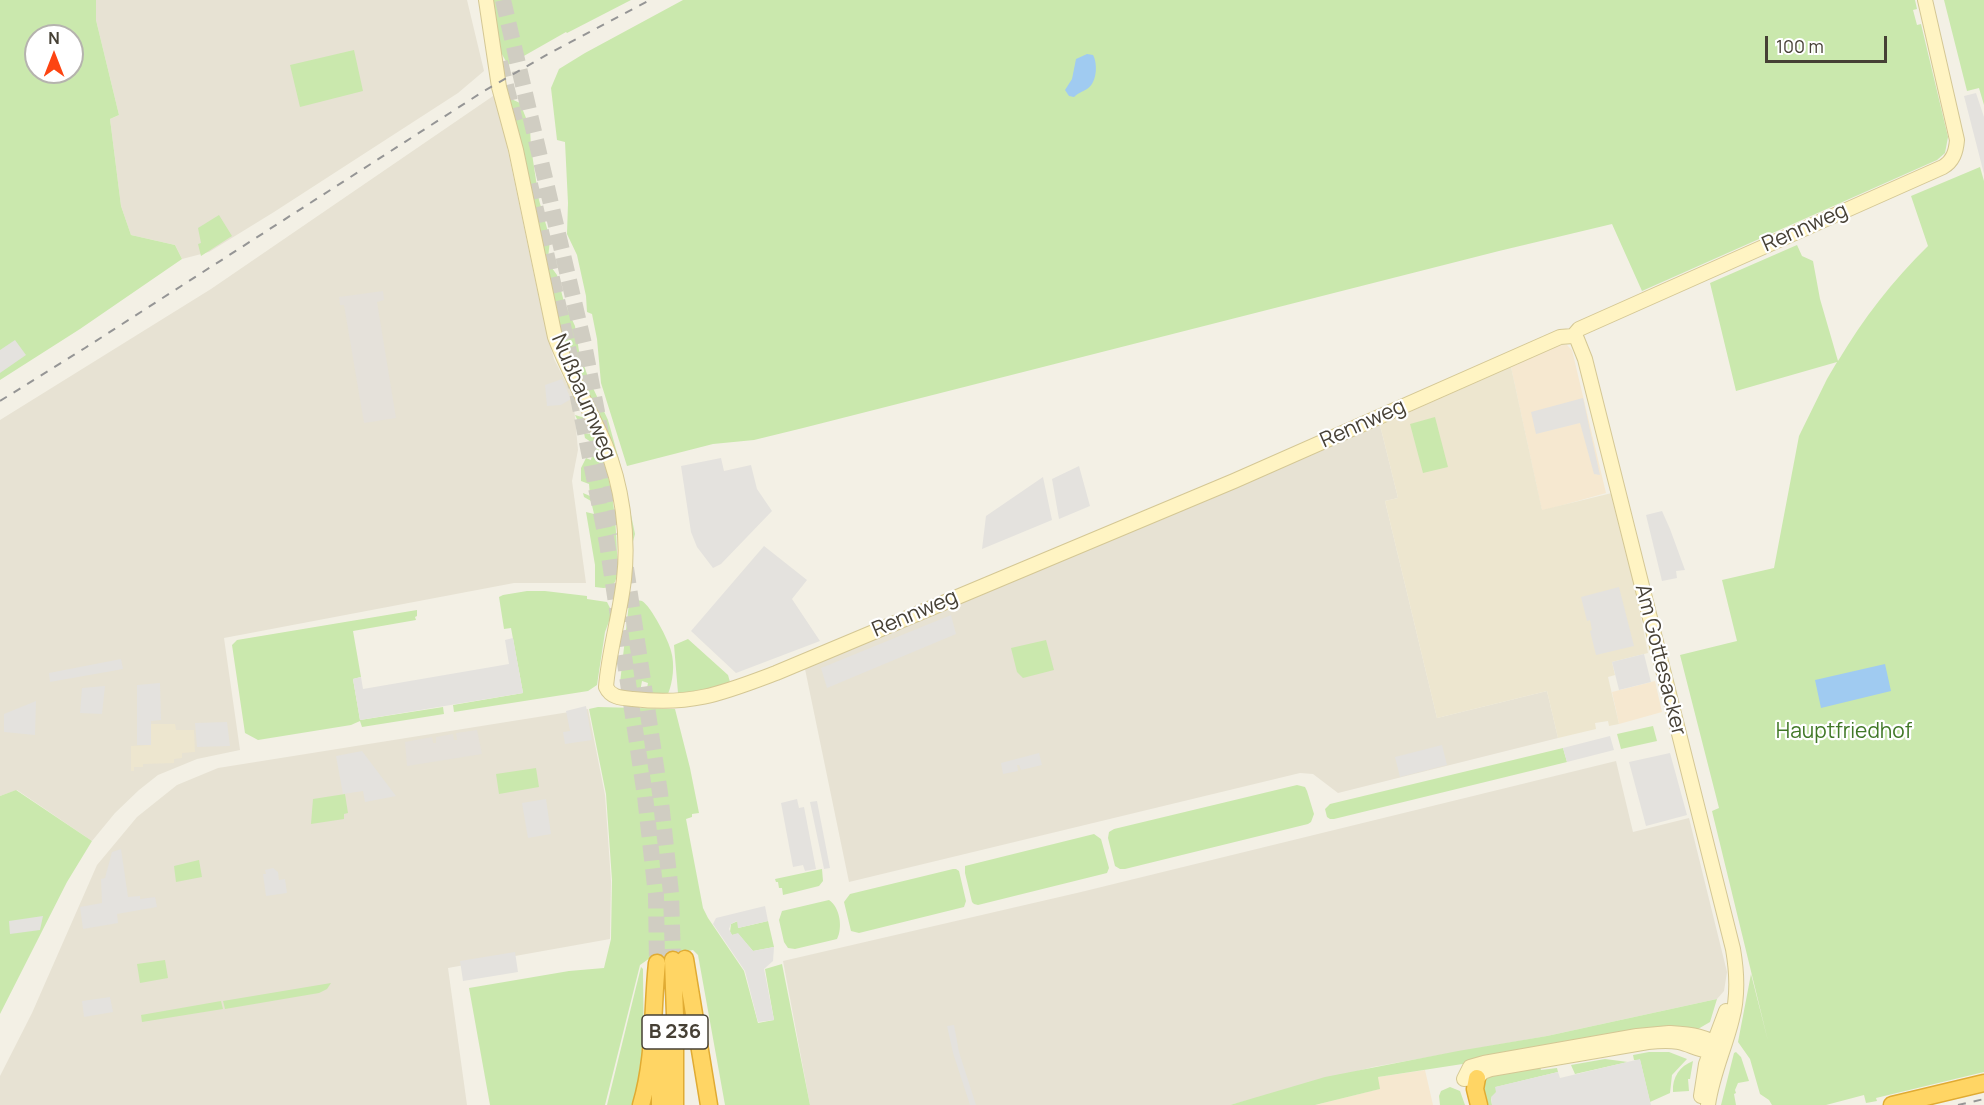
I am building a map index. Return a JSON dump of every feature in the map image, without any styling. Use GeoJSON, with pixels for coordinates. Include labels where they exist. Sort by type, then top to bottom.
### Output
{"type":"FeatureCollection","features":[{"type":"Feature","properties":{"kind":"highway"},"geometry":{"type":"LineString","coordinates":[[641,1105],[651,1058],[654,991],[671,960]]}},
{"type":"Feature","properties":{"kind":"highway"},"geometry":{"type":"LineString","coordinates":[[671,960],[692,1014],[709,1105]]}},
{"type":"Feature","properties":{"kind":"highway","name":"B 236"},"geometry":{"type":"LineString","coordinates":[[660,1105],[671,960]]}},
{"type":"Feature","properties":{"kind":"highway","name":"B 236"},"geometry":{"type":"LineString","coordinates":[[671,960],[675,1015],[675,1105]]}},
{"type":"Feature","properties":{"kind":"highway"},"geometry":{"type":"LineString","coordinates":[[1468,1105],[1471,1074]]}},
{"type":"Feature","properties":{"kind":"highway"},"geometry":{"type":"LineString","coordinates":[[1471,1074],[1479,1105]]}},
{"type":"Feature","properties":{"kind":"highway"},"geometry":{"type":"LineString","coordinates":[[1892,1105],[1984,1083]]}},
{"type":"Feature","properties":{"kind":"street","name":"Nußbaumweg"},"geometry":{"type":"LineString","coordinates":[[486,0],[499,87],[516,150],[555,337],[606,447],[620,499],[624,522],[624,578],[608,669],[606,687],[608,691]]}},
{"type":"Feature","properties":{"kind":"street","name":"Rennweg"},"geometry":{"type":"LineString","coordinates":[[608,691],[616,697],[654,702],[677,702],[707,697],[741,686],[1234,481],[1560,337],[1573,336],[1577,330],[1948,164],[1954,155],[1958,140],[1925,0]]}},
{"type":"Feature","properties":{"kind":"street","name":"Am Gottesacker"},"geometry":{"type":"LineString","coordinates":[[1573,336],[1577,339],[1584,359],[1733,949],[1736,998],[1732,1018],[1715,1048],[1703,1078],[1701,1105]]}},
{"type":"Feature","properties":{"kind":"street"},"geometry":{"type":"LineString","coordinates":[[1471,1074],[1661,1040],[1715,1048]]}},
{"type":"Feature","properties":{"kind":"street","name":"Am Gottesacker"},"geometry":{"type":"LineString","coordinates":[[1708,1105],[1715,1048]]}},
{"type":"Feature","properties":{"kind":"shaded area"},"geometry":{"type":"Polygon","coordinates":[[[96,0],[467,0],[484,71],[458,93],[274,212],[209,252],[182,259],[175,245],[131,235],[121,206],[110,119],[119,115],[96,20],[96,0]]]}},
{"type":"Feature","properties":{"kind":"shaded area"},"geometry":{"type":"Polygon","coordinates":[[[1976,93],[1984,117],[1984,174],[1964,96],[1976,93]]]}},
{"type":"Feature","properties":{"kind":"shaded area"},"geometry":{"type":"Polygon","coordinates":[[[496,94],[542,312],[554,359],[573,396],[578,450],[572,481],[586,583],[514,583],[224,638],[240,750],[197,759],[158,775],[115,813],[92,841],[17,790],[0,796],[0,420],[211,289],[496,94]]]}},
{"type":"Feature","properties":{"kind":"shaded area"},"geometry":{"type":"Polygon","coordinates":[[[383,291],[384,300],[377,302],[396,418],[364,423],[344,305],[340,305],[339,297],[383,291]]]}},
{"type":"Feature","properties":{"kind":"shaded area"},"geometry":{"type":"Polygon","coordinates":[[[15,340],[26,355],[0,373],[0,350],[15,340]]]}},
{"type":"Feature","properties":{"kind":"shaded area"},"geometry":{"type":"Polygon","coordinates":[[[1560,345],[1567,345],[1572,350],[1606,493],[1542,511],[1511,367],[1560,345]]]}},
{"type":"Feature","properties":{"kind":"shaded area"},"geometry":{"type":"Polygon","coordinates":[[[1511,367],[1542,510],[1616,492],[1648,653],[1612,662],[1615,675],[1608,677],[1619,724],[1609,726],[1608,721],[1595,723],[1596,729],[1558,738],[1547,691],[1437,718],[1385,501],[1398,498],[1380,425],[1511,367]]]}},
{"type":"Feature","properties":{"kind":"shaded area"},"geometry":{"type":"Polygon","coordinates":[[[562,379],[571,399],[561,405],[547,406],[545,385],[562,379]]]}},
{"type":"Feature","properties":{"kind":"shaded area"},"geometry":{"type":"Polygon","coordinates":[[[1583,398],[1600,475],[1594,474],[1580,423],[1536,434],[1531,412],[1583,398]]]}},
{"type":"Feature","properties":{"kind":"shaded area"},"geometry":{"type":"Polygon","coordinates":[[[1380,425],[1398,498],[1385,501],[1437,718],[1547,691],[1558,738],[1338,793],[1313,774],[1300,773],[849,882],[805,669],[955,603],[1225,492],[1380,425]]]}},
{"type":"Feature","properties":{"kind":"shaded area"},"geometry":{"type":"Polygon","coordinates":[[[721,458],[724,471],[751,465],[757,489],[772,511],[721,564],[713,568],[697,547],[691,532],[681,466],[721,458]]]}},
{"type":"Feature","properties":{"kind":"shaded area"},"geometry":{"type":"Polygon","coordinates":[[[1079,466],[1090,506],[1059,519],[1052,479],[1079,466]]]}},
{"type":"Feature","properties":{"kind":"shaded area"},"geometry":{"type":"Polygon","coordinates":[[[1043,477],[1052,520],[982,549],[986,516],[1043,477]]]}},
{"type":"Feature","properties":{"kind":"shaded area"},"geometry":{"type":"Polygon","coordinates":[[[1662,511],[1685,570],[1676,571],[1677,578],[1662,581],[1646,515],[1662,511]]]}},
{"type":"Feature","properties":{"kind":"shaded area"},"geometry":{"type":"Polygon","coordinates":[[[764,546],[807,580],[792,599],[820,641],[736,673],[691,631],[764,546]]]}},
{"type":"Feature","properties":{"kind":"shaded area"},"geometry":{"type":"Polygon","coordinates":[[[1619,587],[1634,646],[1596,655],[1590,631],[1592,630],[1590,620],[1587,621],[1581,597],[1619,587]]]}},
{"type":"Feature","properties":{"kind":"shaded area"},"geometry":{"type":"Polygon","coordinates":[[[951,615],[956,634],[827,688],[821,668],[951,615]]]}},
{"type":"Feature","properties":{"kind":"shaded area"},"geometry":{"type":"Polygon","coordinates":[[[513,638],[523,693],[360,720],[353,679],[361,677],[363,689],[509,664],[505,640],[513,638]]]}},
{"type":"Feature","properties":{"kind":"shaded area"},"geometry":{"type":"Polygon","coordinates":[[[1644,654],[1651,682],[1619,690],[1612,662],[1644,654]]]}},
{"type":"Feature","properties":{"kind":"shaded area"},"geometry":{"type":"Polygon","coordinates":[[[121,659],[123,669],[50,682],[49,673],[121,659]]]}},
{"type":"Feature","properties":{"kind":"shaded area"},"geometry":{"type":"Polygon","coordinates":[[[1655,681],[1662,712],[1619,724],[1612,692],[1655,681]]]}},
{"type":"Feature","properties":{"kind":"shaded area"},"geometry":{"type":"Polygon","coordinates":[[[160,683],[161,720],[151,721],[151,745],[137,745],[137,685],[160,683]]]}},
{"type":"Feature","properties":{"kind":"shaded area"},"geometry":{"type":"Polygon","coordinates":[[[105,686],[102,714],[80,713],[82,688],[105,686]]]}},
{"type":"Feature","properties":{"kind":"shaded area"},"geometry":{"type":"Polygon","coordinates":[[[36,701],[35,735],[4,732],[4,714],[36,701]]]}},
{"type":"Feature","properties":{"kind":"shaded area"},"geometry":{"type":"Polygon","coordinates":[[[586,706],[592,740],[565,744],[563,732],[570,731],[566,711],[586,706]]]}},
{"type":"Feature","properties":{"kind":"shaded area"},"geometry":{"type":"Polygon","coordinates":[[[588,709],[605,795],[611,881],[610,939],[448,968],[467,1105],[0,1105],[0,1076],[32,1013],[97,865],[137,817],[177,785],[218,768],[588,709]]]}},
{"type":"Feature","properties":{"kind":"shaded area"},"geometry":{"type":"Polygon","coordinates":[[[227,722],[230,746],[197,747],[195,723],[227,722]]]}},
{"type":"Feature","properties":{"kind":"shaded area"},"geometry":{"type":"Polygon","coordinates":[[[151,724],[175,724],[176,730],[194,730],[195,752],[182,753],[182,758],[174,759],[174,763],[143,764],[143,767],[134,767],[134,771],[131,771],[131,746],[151,745],[151,724]]]}},
{"type":"Feature","properties":{"kind":"shaded area"},"geometry":{"type":"Polygon","coordinates":[[[477,730],[482,754],[407,766],[405,742],[432,737],[433,743],[436,743],[436,737],[453,734],[454,740],[457,740],[456,733],[477,730]]]}},
{"type":"Feature","properties":{"kind":"shaded area"},"geometry":{"type":"Polygon","coordinates":[[[1610,736],[1614,750],[1567,762],[1563,748],[1610,736]]]}},
{"type":"Feature","properties":{"kind":"shaded area"},"geometry":{"type":"Polygon","coordinates":[[[1442,745],[1447,765],[1400,777],[1395,757],[1442,745]]]}},
{"type":"Feature","properties":{"kind":"shaded area"},"geometry":{"type":"Polygon","coordinates":[[[362,751],[396,796],[365,802],[363,791],[343,794],[336,756],[362,751]]]}},
{"type":"Feature","properties":{"kind":"shaded area"},"geometry":{"type":"Polygon","coordinates":[[[1039,753],[1042,765],[1021,770],[1017,765],[1018,771],[1003,774],[1001,763],[1039,753]]]}},
{"type":"Feature","properties":{"kind":"shaded area"},"geometry":{"type":"Polygon","coordinates":[[[1670,753],[1687,815],[1646,826],[1629,762],[1670,753]]]}},
{"type":"Feature","properties":{"kind":"shaded area"},"geometry":{"type":"Polygon","coordinates":[[[1616,761],[1633,832],[1689,818],[1727,972],[1724,991],[1717,999],[1547,1036],[1373,1067],[1230,1105],[810,1105],[783,961],[1081,892],[1616,761]]]}},
{"type":"Feature","properties":{"kind":"shaded area"},"geometry":{"type":"Polygon","coordinates":[[[546,799],[551,834],[528,838],[522,803],[546,799]]]}},
{"type":"Feature","properties":{"kind":"shaded area"},"geometry":{"type":"Polygon","coordinates":[[[797,799],[799,808],[804,807],[816,869],[805,871],[803,865],[793,867],[781,803],[797,799]]]}},
{"type":"Feature","properties":{"kind":"shaded area"},"geometry":{"type":"Polygon","coordinates":[[[817,801],[830,868],[824,869],[810,802],[817,801]]]}},
{"type":"Feature","properties":{"kind":"shaded area"},"geometry":{"type":"Polygon","coordinates":[[[121,849],[128,897],[140,896],[140,899],[155,897],[157,907],[117,914],[118,923],[83,929],[80,907],[102,903],[101,879],[105,878],[112,852],[121,849]]]}},
{"type":"Feature","properties":{"kind":"shaded area"},"geometry":{"type":"Polygon","coordinates":[[[273,868],[278,872],[279,880],[285,879],[287,893],[266,896],[263,874],[266,874],[265,870],[273,868]]]}},
{"type":"Feature","properties":{"kind":"shaded area"},"geometry":{"type":"Polygon","coordinates":[[[765,906],[768,921],[738,928],[737,921],[731,924],[729,929],[732,935],[738,933],[753,951],[774,947],[773,961],[764,969],[774,1020],[758,1022],[745,971],[713,924],[716,918],[765,906]]]}},
{"type":"Feature","properties":{"kind":"shaded area"},"geometry":{"type":"Polygon","coordinates":[[[43,916],[40,930],[10,934],[9,921],[43,916]]]}},
{"type":"Feature","properties":{"kind":"shaded area"},"geometry":{"type":"Polygon","coordinates":[[[515,952],[518,972],[463,981],[460,961],[515,952]]]}},
{"type":"Feature","properties":{"kind":"shaded area"},"geometry":{"type":"Polygon","coordinates":[[[110,997],[113,1012],[84,1017],[82,1001],[110,997]]]}},
{"type":"Feature","properties":{"kind":"shaded area"},"geometry":{"type":"Polygon","coordinates":[[[954,1025],[959,1052],[976,1105],[970,1105],[953,1053],[947,1026],[954,1025]]]}},
{"type":"Feature","properties":{"kind":"shaded area"},"geometry":{"type":"Polygon","coordinates":[[[1640,1059],[1651,1105],[1492,1105],[1491,1097],[1496,1092],[1495,1087],[1558,1072],[1560,1078],[1640,1059]]]}},
{"type":"Feature","properties":{"kind":"shaded area"},"geometry":{"type":"Polygon","coordinates":[[[1425,1070],[1433,1105],[1315,1105],[1379,1089],[1378,1077],[1425,1070]]]}},
{"type":"Feature","properties":{"kind":"green space"},"geometry":{"type":"Polygon","coordinates":[[[0,0],[96,0],[96,20],[119,115],[110,119],[121,206],[131,235],[175,245],[182,259],[80,329],[0,380],[0,0]]]}},
{"type":"Feature","properties":{"kind":"green space"},"geometry":{"type":"Polygon","coordinates":[[[493,0],[631,0],[566,32],[508,65],[499,49],[493,0]]]}},
{"type":"Feature","properties":{"kind":"green space"},"geometry":{"type":"Polygon","coordinates":[[[683,0],[1915,0],[1917,9],[1913,10],[1917,25],[1921,24],[1948,137],[1945,153],[1937,160],[1642,291],[1612,224],[803,428],[754,440],[713,444],[627,466],[601,383],[597,339],[592,314],[587,312],[577,255],[567,234],[565,142],[557,140],[551,88],[559,69],[683,0]]]}},
{"type":"Feature","properties":{"kind":"green space"},"geometry":{"type":"Polygon","coordinates":[[[1944,0],[1984,0],[1984,105],[1979,88],[1967,91],[1944,0]]]}},
{"type":"Feature","properties":{"kind":"green space"},"geometry":{"type":"Polygon","coordinates":[[[354,50],[363,91],[300,107],[290,65],[354,50]]]}},
{"type":"Feature","properties":{"kind":"green space"},"geometry":{"type":"Polygon","coordinates":[[[509,98],[520,103],[530,128],[539,200],[550,239],[548,259],[544,259],[509,98]]]}},
{"type":"Feature","properties":{"kind":"green space","name":"Hauptfriedhof"},"geometry":{"type":"Polygon","coordinates":[[[1980,167],[1984,181],[1984,1072],[1876,1098],[1877,1101],[1866,1103],[1864,1095],[1826,1105],[1772,1105],[1760,1094],[1750,1059],[1738,1042],[1751,974],[1768,1041],[1712,811],[1719,808],[1680,655],[1737,641],[1722,580],[1774,568],[1799,436],[1837,362],[1736,391],[1710,283],[1797,245],[1802,256],[1813,261],[1820,299],[1838,361],[1879,300],[1928,246],[1911,196],[1980,167]]]}},
{"type":"Feature","properties":{"kind":"green space"},"geometry":{"type":"Polygon","coordinates":[[[219,215],[232,236],[201,256],[198,228],[219,215]]]}},
{"type":"Feature","properties":{"kind":"green space"},"geometry":{"type":"Polygon","coordinates":[[[549,264],[557,275],[564,302],[575,326],[579,351],[589,380],[588,385],[583,388],[560,337],[545,265],[549,264]]]}},
{"type":"Feature","properties":{"kind":"green space"},"geometry":{"type":"Polygon","coordinates":[[[591,387],[608,420],[622,471],[635,534],[631,549],[585,392],[591,387]]]}},
{"type":"Feature","properties":{"kind":"green space"},"geometry":{"type":"Polygon","coordinates":[[[575,415],[585,418],[600,450],[610,483],[618,565],[615,582],[607,588],[595,587],[595,565],[586,512],[594,514],[591,501],[584,497],[583,493],[590,496],[589,484],[581,481],[581,468],[586,458],[591,460],[594,444],[585,438],[584,433],[590,434],[585,424],[578,421],[575,415]]]}},
{"type":"Feature","properties":{"kind":"green space"},"geometry":{"type":"Polygon","coordinates":[[[1435,417],[1448,467],[1423,473],[1410,424],[1435,417]]]}},
{"type":"Feature","properties":{"kind":"green space"},"geometry":{"type":"Polygon","coordinates":[[[527,591],[587,596],[587,599],[607,602],[611,616],[605,632],[597,685],[588,691],[454,712],[453,705],[523,693],[511,628],[504,629],[499,597],[527,591]]]}},
{"type":"Feature","properties":{"kind":"green space"},"geometry":{"type":"Polygon","coordinates":[[[632,600],[646,604],[670,646],[673,667],[668,694],[646,693],[648,683],[642,681],[640,692],[627,691],[620,683],[629,603],[632,600]]]}},
{"type":"Feature","properties":{"kind":"green space"},"geometry":{"type":"Polygon","coordinates":[[[417,610],[416,620],[353,631],[361,677],[353,679],[360,720],[443,707],[444,714],[362,727],[360,721],[351,725],[258,740],[245,733],[232,645],[237,640],[417,610]]]}},
{"type":"Feature","properties":{"kind":"green space"},"geometry":{"type":"Polygon","coordinates":[[[688,639],[728,675],[730,682],[698,692],[678,693],[674,645],[688,639]]]}},
{"type":"Feature","properties":{"kind":"green space"},"geometry":{"type":"Polygon","coordinates":[[[1046,640],[1054,670],[1023,678],[1017,672],[1011,648],[1046,640]]]}},
{"type":"Feature","properties":{"kind":"green space"},"geometry":{"type":"Polygon","coordinates":[[[598,707],[675,709],[699,813],[692,814],[692,817],[686,819],[703,908],[744,971],[758,1023],[774,1020],[765,969],[782,964],[810,1105],[725,1105],[698,955],[693,950],[650,958],[640,965],[605,1105],[490,1105],[469,988],[569,971],[604,968],[611,939],[612,880],[606,794],[589,709],[598,707]]]}},
{"type":"Feature","properties":{"kind":"green space"},"geometry":{"type":"Polygon","coordinates":[[[1653,726],[1657,741],[1621,749],[1617,734],[1653,726]]]}},
{"type":"Feature","properties":{"kind":"green space"},"geometry":{"type":"Polygon","coordinates":[[[1563,748],[1567,762],[1334,819],[1327,817],[1325,809],[1330,804],[1563,748]]]}},
{"type":"Feature","properties":{"kind":"green space"},"geometry":{"type":"Polygon","coordinates":[[[536,768],[539,787],[499,794],[496,774],[536,768]]]}},
{"type":"Feature","properties":{"kind":"green space"},"geometry":{"type":"Polygon","coordinates":[[[1297,785],[1305,787],[1314,814],[1308,824],[1125,869],[1115,866],[1108,838],[1109,832],[1114,829],[1297,785]]]}},
{"type":"Feature","properties":{"kind":"green space"},"geometry":{"type":"Polygon","coordinates":[[[16,790],[92,841],[67,882],[0,1014],[0,796],[16,790]]]}},
{"type":"Feature","properties":{"kind":"green space"},"geometry":{"type":"Polygon","coordinates":[[[345,794],[348,813],[344,814],[344,819],[311,824],[313,799],[345,794]]]}},
{"type":"Feature","properties":{"kind":"green space"},"geometry":{"type":"Polygon","coordinates":[[[1094,834],[1101,839],[1109,868],[1107,873],[978,905],[972,902],[965,866],[1094,834]]]}},
{"type":"Feature","properties":{"kind":"green space"},"geometry":{"type":"Polygon","coordinates":[[[199,860],[202,877],[176,882],[174,866],[199,860]]]}},
{"type":"Feature","properties":{"kind":"green space"},"geometry":{"type":"Polygon","coordinates":[[[822,869],[823,881],[819,886],[783,895],[782,888],[779,888],[775,879],[822,869]]]}},
{"type":"Feature","properties":{"kind":"green space"},"geometry":{"type":"Polygon","coordinates":[[[953,869],[959,871],[966,901],[964,907],[859,933],[851,931],[844,902],[850,894],[953,869]]]}},
{"type":"Feature","properties":{"kind":"green space"},"geometry":{"type":"Polygon","coordinates":[[[829,900],[836,908],[839,918],[840,929],[837,939],[795,949],[788,948],[784,942],[779,920],[782,911],[829,900]]]}},
{"type":"Feature","properties":{"kind":"green space"},"geometry":{"type":"Polygon","coordinates":[[[738,921],[738,928],[768,921],[774,947],[753,951],[738,934],[732,935],[730,932],[731,924],[738,921]]]}},
{"type":"Feature","properties":{"kind":"green space"},"geometry":{"type":"Polygon","coordinates":[[[165,960],[168,978],[140,983],[137,964],[165,960]]]}},
{"type":"Feature","properties":{"kind":"green space"},"geometry":{"type":"Polygon","coordinates":[[[641,967],[643,969],[643,1038],[637,1088],[632,1105],[607,1105],[641,967]]]}},
{"type":"Feature","properties":{"kind":"green space"},"geometry":{"type":"Polygon","coordinates":[[[331,983],[327,989],[319,993],[225,1009],[223,1001],[331,983]]]}},
{"type":"Feature","properties":{"kind":"green space"},"geometry":{"type":"Polygon","coordinates":[[[1717,999],[1710,1022],[1698,1029],[1697,1034],[1378,1077],[1380,1089],[1315,1105],[1230,1105],[1325,1077],[1547,1036],[1717,999]]]}},
{"type":"Feature","properties":{"kind":"green space"},"geometry":{"type":"Polygon","coordinates":[[[221,1001],[223,1009],[142,1022],[141,1015],[221,1001]]]}},
{"type":"Feature","properties":{"kind":"green space"},"geometry":{"type":"Polygon","coordinates":[[[1669,1052],[1687,1059],[1672,1075],[1670,1093],[1650,1102],[1640,1060],[1634,1060],[1633,1055],[1669,1052]]]}},
{"type":"Feature","properties":{"kind":"green space"},"geometry":{"type":"Polygon","coordinates":[[[1736,1052],[1741,1057],[1749,1081],[1738,1083],[1734,1094],[1736,1105],[1721,1105],[1734,1053],[1736,1052]]]}},
{"type":"Feature","properties":{"kind":"green space"},"geometry":{"type":"Polygon","coordinates":[[[1605,1059],[1628,1062],[1575,1074],[1571,1065],[1605,1059]]]}},
{"type":"Feature","properties":{"kind":"green space"},"geometry":{"type":"Polygon","coordinates":[[[1693,1061],[1690,1079],[1688,1079],[1689,1091],[1673,1092],[1678,1073],[1693,1061]]]}},
{"type":"Feature","properties":{"kind":"green space"},"geometry":{"type":"Polygon","coordinates":[[[1539,1063],[1541,1070],[1557,1068],[1558,1072],[1496,1087],[1496,1093],[1491,1099],[1492,1105],[1485,1105],[1482,1085],[1490,1074],[1539,1063]]]}},
{"type":"Feature","properties":{"kind":"green space"},"geometry":{"type":"Polygon","coordinates":[[[1450,1087],[1460,1091],[1465,1105],[1440,1105],[1441,1091],[1450,1087]]]}},
{"type":"Feature","properties":{"kind":"water"},"geometry":{"type":"Polygon","coordinates":[[[1087,54],[1093,55],[1096,63],[1093,82],[1074,97],[1069,96],[1065,90],[1072,79],[1076,59],[1087,54]]]}},
{"type":"Feature","properties":{"kind":"water"},"geometry":{"type":"Polygon","coordinates":[[[1885,664],[1891,691],[1821,708],[1815,680],[1885,664]]]}},
{"type":"Feature","properties":{"kind":"tunnel"},"geometry":{"type":"LineString","coordinates":[[503,0],[584,344],[601,433]]}},
{"type":"Feature","properties":{"kind":"tunnel"},"geometry":{"type":"LineString","coordinates":[[500,62],[515,121]]}},
{"type":"Feature","properties":{"kind":"tunnel"},"geometry":{"type":"LineString","coordinates":[[530,184],[568,347],[607,543],[645,796],[656,895],[657,963]]}},
{"type":"Feature","properties":{"kind":"tunnel"},"geometry":{"type":"LineString","coordinates":[[606,462],[620,534]]}},
{"type":"Feature","properties":{"kind":"tunnel"},"geometry":{"type":"LineString","coordinates":[[626,568],[660,793],[671,893],[673,960]]}},
{"type":"Feature","properties":{"kind":"railway"},"geometry":{"type":"LineString","coordinates":[[0,401],[484,91],[650,0]]}},
{"type":"Feature","properties":{"kind":"railway"},"geometry":{"type":"LineString","coordinates":[[1958,1105],[1984,1099]]}}]}
